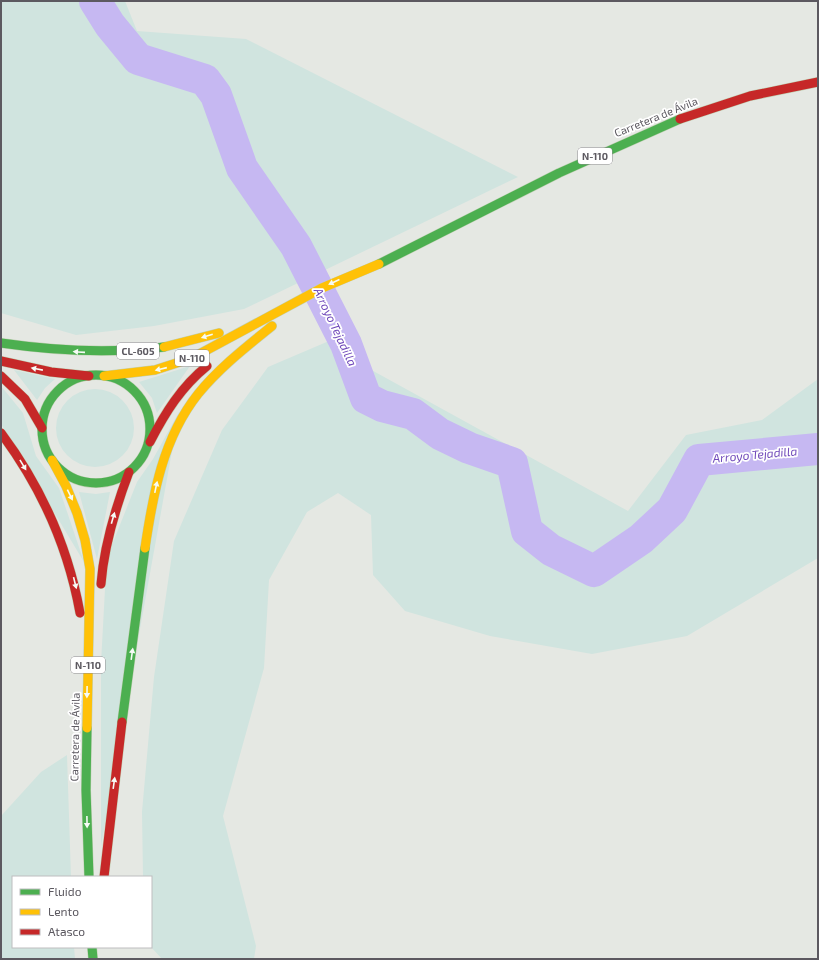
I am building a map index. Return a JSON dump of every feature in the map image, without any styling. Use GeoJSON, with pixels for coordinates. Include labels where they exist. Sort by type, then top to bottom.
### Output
{"type":"FeatureCollection","features":[{"type":"Feature","properties":{"kind":"main road","name":"Carretera de Ávila"},"geometry":{"type":"LineString","coordinates":[[383,262],[559,174],[679,119],[750,96],[818,82]]}},
{"type":"Feature","properties":{"kind":"main road","name":"N-110"},"geometry":{"type":"LineString","coordinates":[[338,291],[383,262]]}},
{"type":"Feature","properties":{"kind":"main road","name":"N-110"},"geometry":{"type":"LineString","coordinates":[[104,876],[112,795],[144,556],[152,502],[160,468],[178,425],[204,386],[229,361],[276,325],[211,363],[189,381],[168,408],[141,459],[129,472],[110,481],[88,482],[68,475],[52,460],[44,445],[42,428],[46,410],[55,393],[71,381],[89,376],[145,372],[171,366],[205,351],[271,315],[351,275],[383,262]]}},
{"type":"Feature","properties":{"kind":"main road","name":"CL-605"},"geometry":{"type":"LineString","coordinates":[[1,343],[88,353],[143,350],[192,341],[271,315]]}},
{"type":"Feature","properties":{"kind":"main road"},"geometry":{"type":"LineString","coordinates":[[1,361],[51,372],[89,376]]}},
{"type":"Feature","properties":{"kind":"main road"},"geometry":{"type":"LineString","coordinates":[[1,376],[12,383],[26,399],[42,428]]}},
{"type":"Feature","properties":{"kind":"main road","name":"N-110"},"geometry":{"type":"LineString","coordinates":[[104,376],[122,382],[140,397],[149,420],[150,434],[147,448]]}},
{"type":"Feature","properties":{"kind":"main road"},"geometry":{"type":"LineString","coordinates":[[1,433],[33,482],[50,512],[63,545],[76,588],[88,674]]}},
{"type":"Feature","properties":{"kind":"main road","name":"Carretera de Ávila"},"geometry":{"type":"LineString","coordinates":[[52,460],[75,505],[87,546],[91,580],[86,790],[89,876]]}},
{"type":"Feature","properties":{"kind":"main road","name":"N-110"},"geometry":{"type":"LineString","coordinates":[[100,597],[104,550],[114,514],[129,472]]}},
{"type":"Feature","properties":{"kind":"main road","name":"Carretera de Ávila"},"geometry":{"type":"LineString","coordinates":[[96,784],[98,654]]}},
{"type":"Feature","properties":{"kind":"main road"},"geometry":{"type":"LineString","coordinates":[[96,806],[98,876]]}},
{"type":"Feature","properties":{"kind":"main road"},"geometry":{"type":"LineString","coordinates":[[92,948],[93,959]]}},
{"type":"Feature","properties":{"kind":"main road"},"geometry":{"type":"LineString","coordinates":[[101,948],[101,959]]}},
{"type":"Feature","properties":{"kind":"shaded area"},"geometry":{"type":"Polygon","coordinates":[[[1,1],[125,1],[137,31],[246,39],[518,177],[244,309],[154,326],[76,335],[1,313],[1,1]]]}},
{"type":"Feature","properties":{"kind":"shaded area"},"geometry":{"type":"Polygon","coordinates":[[[336,338],[366,367],[628,511],[686,435],[762,420],[818,379],[818,558],[687,636],[592,654],[490,636],[405,611],[373,575],[371,515],[338,493],[307,512],[269,580],[264,668],[223,816],[256,946],[254,959],[162,959],[152,948],[152,876],[143,876],[142,812],[154,677],[174,541],[222,430],[268,367],[336,338]]]}},
{"type":"Feature","properties":{"kind":"shaded area"},"geometry":{"type":"Polygon","coordinates":[[[190,366],[157,413],[152,398],[139,382],[190,366]]]}},
{"type":"Feature","properties":{"kind":"shaded area"},"geometry":{"type":"Polygon","coordinates":[[[14,370],[55,379],[45,388],[37,400],[14,370]]]}},
{"type":"Feature","properties":{"kind":"shaded area"},"geometry":{"type":"Polygon","coordinates":[[[1,386],[23,413],[36,456],[59,488],[84,562],[1,424],[1,386]]]}},
{"type":"Feature","properties":{"kind":"shaded area"},"geometry":{"type":"Polygon","coordinates":[[[95,389],[110,392],[122,401],[131,413],[134,428],[131,443],[122,455],[110,464],[95,467],[80,464],[68,455],[59,443],[56,428],[59,413],[68,401],[80,392],[95,389]]]}},
{"type":"Feature","properties":{"kind":"shaded area"},"geometry":{"type":"Polygon","coordinates":[[[179,412],[101,846],[101,663],[105,589],[110,550],[137,482],[153,459],[179,412]]]}},
{"type":"Feature","properties":{"kind":"shaded area"},"geometry":{"type":"Polygon","coordinates":[[[79,492],[96,494],[110,492],[97,559],[79,492]]]}},
{"type":"Feature","properties":{"kind":"shaded area"},"geometry":{"type":"Polygon","coordinates":[[[67,755],[71,876],[12,876],[12,948],[74,948],[75,959],[1,959],[1,816],[41,772],[67,755]]]}},
{"type":"Feature","properties":{"kind":"waterway","name":"Arroyo Tejadilla"},"geometry":{"type":"LineString","coordinates":[[95,1],[110,25],[138,59],[205,80],[216,95],[242,168],[296,246],[346,344],[366,398],[382,406],[413,414],[440,434],[469,448],[512,463],[527,531],[551,550],[594,571],[641,539],[672,510],[699,460],[818,449]]}},
{"type":"Feature","properties":{"kind":"traffic: fast"},"geometry":{"type":"LineString","coordinates":[[379,264],[559,173],[680,119]]}},
{"type":"Feature","properties":{"kind":"traffic: fast"},"geometry":{"type":"LineString","coordinates":[[1,343],[82,351],[164,347]]}},
{"type":"Feature","properties":{"kind":"traffic: fast"},"geometry":{"type":"LineString","coordinates":[[96,375],[117,379],[134,391],[146,408],[150,429],[146,450],[134,467],[117,479],[96,483],[75,479],[58,467],[46,450],[42,429],[46,408],[58,391],[75,379],[96,375]]}},
{"type":"Feature","properties":{"kind":"traffic: fast"},"geometry":{"type":"LineString","coordinates":[[122,722],[145,548]]}},
{"type":"Feature","properties":{"kind":"traffic: fast"},"geometry":{"type":"LineString","coordinates":[[87,728],[86,790],[89,876]]}},
{"type":"Feature","properties":{"kind":"traffic: fast"},"geometry":{"type":"LineString","coordinates":[[92,948],[93,959]]}},
{"type":"Feature","properties":{"kind":"traffic: slow"},"geometry":{"type":"LineString","coordinates":[[104,376],[155,370],[192,358],[322,288],[379,264]]}},
{"type":"Feature","properties":{"kind":"traffic: slow"},"geometry":{"type":"LineString","coordinates":[[145,548],[161,467],[176,429],[186,411],[206,384],[215,375],[272,326]]}},
{"type":"Feature","properties":{"kind":"traffic: slow"},"geometry":{"type":"LineString","coordinates":[[164,347],[219,333]]}},
{"type":"Feature","properties":{"kind":"traffic: slow"},"geometry":{"type":"LineString","coordinates":[[52,460],[66,486],[77,513],[85,540],[90,569],[87,728]]}},
{"type":"Feature","properties":{"kind":"traffic: jam"},"geometry":{"type":"LineString","coordinates":[[680,119],[750,96],[818,82]]}},
{"type":"Feature","properties":{"kind":"traffic: jam"},"geometry":{"type":"LineString","coordinates":[[1,361],[51,372],[89,376]]}},
{"type":"Feature","properties":{"kind":"traffic: jam"},"geometry":{"type":"LineString","coordinates":[[150,442],[174,401],[189,383],[207,366]]}},
{"type":"Feature","properties":{"kind":"traffic: jam"},"geometry":{"type":"LineString","coordinates":[[1,376],[25,399],[42,428]]}},
{"type":"Feature","properties":{"kind":"traffic: jam"},"geometry":{"type":"LineString","coordinates":[[1,433],[29,475],[51,518],[61,541],[75,588],[80,613]]}},
{"type":"Feature","properties":{"kind":"traffic: jam"},"geometry":{"type":"LineString","coordinates":[[101,584],[102,570],[111,527],[129,472]]}},
{"type":"Feature","properties":{"kind":"traffic: jam"},"geometry":{"type":"LineString","coordinates":[[104,876],[122,722]]}}]}
